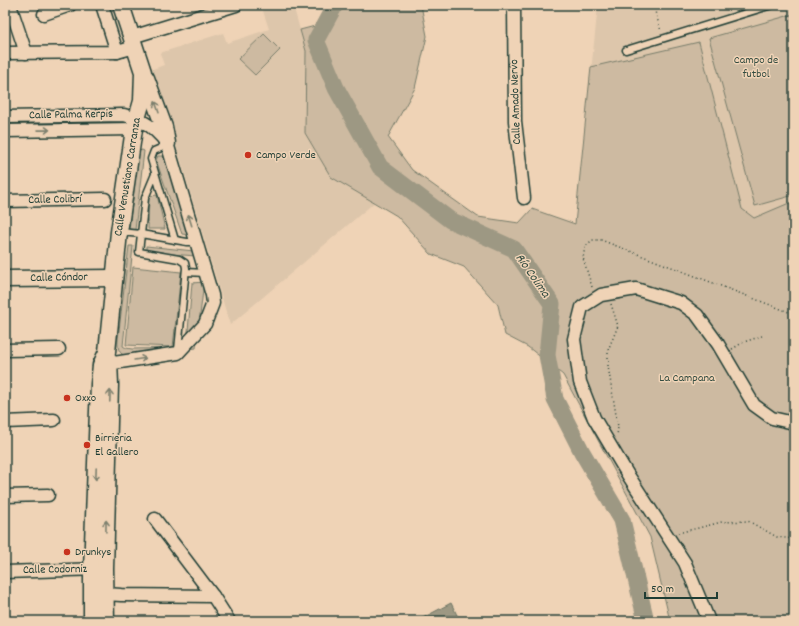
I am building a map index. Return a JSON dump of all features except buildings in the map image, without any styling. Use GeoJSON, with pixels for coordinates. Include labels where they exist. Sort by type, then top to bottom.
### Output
{"type":"FeatureCollection","features":[{"type":"Feature","properties":{"kind":"street"},"geometry":{"type":"LineString","coordinates":[[10,5],[26,53]]}},
{"type":"Feature","properties":{"kind":"street"},"geometry":{"type":"LineString","coordinates":[[44,14],[70,5]]}},
{"type":"Feature","properties":{"kind":"street"},"geometry":{"type":"LineString","coordinates":[[102,5],[117,52]]}},
{"type":"Feature","properties":{"kind":"street","name":"Calle Venustiano Carranza"},"geometry":{"type":"LineString","coordinates":[[106,621],[101,601],[99,570],[106,361],[119,232],[136,124],[142,101],[143,72],[121,5]]}},
{"type":"Feature","properties":{"kind":"street"},"geometry":{"type":"LineString","coordinates":[[5,53],[117,52],[133,42],[236,5]]}},
{"type":"Feature","properties":{"kind":"street","name":"Calle Amado Nervo"},"geometry":{"type":"LineString","coordinates":[[514,5],[515,121],[524,198]]}},
{"type":"Feature","properties":{"kind":"street"},"geometry":{"type":"LineString","coordinates":[[106,361],[178,353],[205,324],[212,303],[212,295],[197,242],[153,96],[143,72]]}},
{"type":"Feature","properties":{"kind":"street","name":"Calle Palma Kerpis"},"geometry":{"type":"LineString","coordinates":[[5,116],[124,114],[136,124]]}},
{"type":"Feature","properties":{"kind":"street"},"geometry":{"type":"LineString","coordinates":[[136,124],[153,127],[167,144]]}},
{"type":"Feature","properties":{"kind":"street","name":"Calle Palma Kerpis"},"geometry":{"type":"LineString","coordinates":[[5,131],[136,124]]}},
{"type":"Feature","properties":{"kind":"street","name":"Calle Colibrí"},"geometry":{"type":"LineString","coordinates":[[5,201],[105,199]]}},
{"type":"Feature","properties":{"kind":"street","name":"Calle Cóndor"},"geometry":{"type":"LineString","coordinates":[[5,279],[114,278]]}},
{"type":"Feature","properties":{"kind":"street"},"geometry":{"type":"LineString","coordinates":[[709,621],[685,563],[615,454],[594,418],[580,382],[574,339],[582,308],[601,295],[636,289],[681,303],[697,315],[724,354],[754,405],[772,418],[794,422]]}},
{"type":"Feature","properties":{"kind":"street"},"geometry":{"type":"LineString","coordinates":[[5,350],[60,349]]}},
{"type":"Feature","properties":{"kind":"street"},"geometry":{"type":"LineString","coordinates":[[5,422],[54,420]]}},
{"type":"Feature","properties":{"kind":"street"},"geometry":{"type":"LineString","coordinates":[[5,496],[48,495]]}},
{"type":"Feature","properties":{"kind":"street"},"geometry":{"type":"LineString","coordinates":[[154,519],[213,596],[229,621]]}},
{"type":"Feature","properties":{"kind":"street","name":"Calle Codorniz"},"geometry":{"type":"LineString","coordinates":[[5,572],[99,570]]}},
{"type":"Feature","properties":{"kind":"street"},"geometry":{"type":"LineString","coordinates":[[101,601],[120,595],[213,596]]}},
{"type":"Feature","properties":{"kind":"street","name":"Calle Venustiano Carranza"},"geometry":{"type":"LineString","coordinates":[[92,621],[101,601]]}},
{"type":"Feature","properties":{"kind":"lane"},"geometry":{"type":"LineString","coordinates":[[626,50],[772,5]]}},
{"type":"Feature","properties":{"kind":"lane"},"geometry":{"type":"LineString","coordinates":[[167,144],[154,151],[151,159],[175,240]]}},
{"type":"Feature","properties":{"kind":"lane"},"geometry":{"type":"LineString","coordinates":[[155,174],[145,198],[139,252],[179,259],[185,263],[186,272],[178,353]]}},
{"type":"Feature","properties":{"kind":"lane"},"geometry":{"type":"LineString","coordinates":[[119,232],[197,242]]}},
{"type":"Feature","properties":{"kind":"lane"},"geometry":{"type":"LineString","coordinates":[[186,272],[206,273]]}},
{"type":"Feature","properties":{"kind":"path"},"geometry":{"type":"LineString","coordinates":[[653,5],[663,38]]}},
{"type":"Feature","properties":{"kind":"path"},"geometry":{"type":"LineString","coordinates":[[596,298],[583,258],[585,247],[592,240],[601,240],[794,314]]}},
{"type":"Feature","properties":{"kind":"path"},"geometry":{"type":"LineString","coordinates":[[608,294],[618,326],[608,350],[608,366],[618,427],[615,454]]}},
{"type":"Feature","properties":{"kind":"path"},"geometry":{"type":"LineString","coordinates":[[724,354],[744,342],[762,336]]}},
{"type":"Feature","properties":{"kind":"path"},"geometry":{"type":"LineString","coordinates":[[667,535],[722,522],[748,521],[776,537],[794,539]]}},
{"type":"Feature","properties":{"kind":"shaded area","name":"Campo Verde"},"geometry":{"type":"Polygon","coordinates":[[[261,5],[293,5],[306,51],[305,133],[331,177],[375,202],[230,325],[172,131],[148,71],[164,65],[160,53],[223,33],[227,43],[269,29],[261,5]]]}},
{"type":"Feature","properties":{"kind":"shaded area"},"geometry":{"type":"Polygon","coordinates":[[[598,5],[794,5],[794,302],[575,224],[598,5]]]}},
{"type":"Feature","properties":{"kind":"shaded area"},"geometry":{"type":"Polygon","coordinates":[[[451,603],[460,621],[417,621],[451,603]]]}},
{"type":"Feature","properties":{"kind":"green space","name":"La Campana"},"geometry":{"type":"Polygon","coordinates":[[[330,5],[421,5],[427,36],[415,88],[388,137],[412,170],[478,217],[519,223],[532,209],[575,224],[591,67],[699,42],[742,209],[754,218],[794,201],[794,621],[670,621],[650,537],[563,375],[528,347],[505,335],[498,305],[464,267],[431,254],[397,216],[331,177],[305,133],[306,51],[300,30],[319,25],[330,5]]]}},
{"type":"Feature","properties":{"kind":"green space","name":"Campo de futbol"},"geometry":{"type":"Polygon","coordinates":[[[794,14],[794,195],[755,206],[709,38],[794,14]]]}},
{"type":"Feature","properties":{"kind":"green space"},"geometry":{"type":"Polygon","coordinates":[[[264,34],[280,50],[255,75],[238,59],[264,34]]]}},
{"type":"Feature","properties":{"kind":"green space"},"geometry":{"type":"Polygon","coordinates":[[[139,151],[144,151],[135,230],[129,229],[139,151]]]}},
{"type":"Feature","properties":{"kind":"green space"},"geometry":{"type":"Polygon","coordinates":[[[158,156],[163,156],[190,235],[182,234],[156,160],[158,156]]]}},
{"type":"Feature","properties":{"kind":"green space"},"geometry":{"type":"Polygon","coordinates":[[[157,195],[165,229],[148,229],[149,196],[157,195]]]}},
{"type":"Feature","properties":{"kind":"green space"},"geometry":{"type":"Polygon","coordinates":[[[129,246],[133,246],[123,346],[132,349],[191,348],[175,347],[175,342],[187,343],[192,283],[204,282],[196,348],[132,357],[120,352],[118,347],[118,339],[129,246]]]}},
{"type":"Feature","properties":{"kind":"green space"},"geometry":{"type":"Polygon","coordinates":[[[146,246],[194,251],[196,256],[146,252],[146,246]]]}},
{"type":"Feature","properties":{"kind":"green space"},"geometry":{"type":"Polygon","coordinates":[[[133,267],[181,272],[173,347],[126,345],[133,267]]]}},
{"type":"Feature","properties":{"kind":"waterway","name":"Río Colima"},"geometry":{"type":"LineString","coordinates":[[335,5],[316,40],[336,88],[380,167],[450,220],[514,249],[552,304],[547,355],[555,399],[582,452],[622,520],[646,621]]}},
{"type":"Feature","properties":{"kind":"place","name":"Campo Verde"},"geometry":{"type":"Point","coordinates":[248,155]}},
{"type":"Feature","properties":{"kind":"place","name":"Oxxo"},"geometry":{"type":"Point","coordinates":[67,398]}},
{"type":"Feature","properties":{"kind":"place","name":"Birrieria El Gallero"},"geometry":{"type":"Point","coordinates":[87,445]}},
{"type":"Feature","properties":{"kind":"place","name":"Drunkys"},"geometry":{"type":"Point","coordinates":[67,552]}}]}
